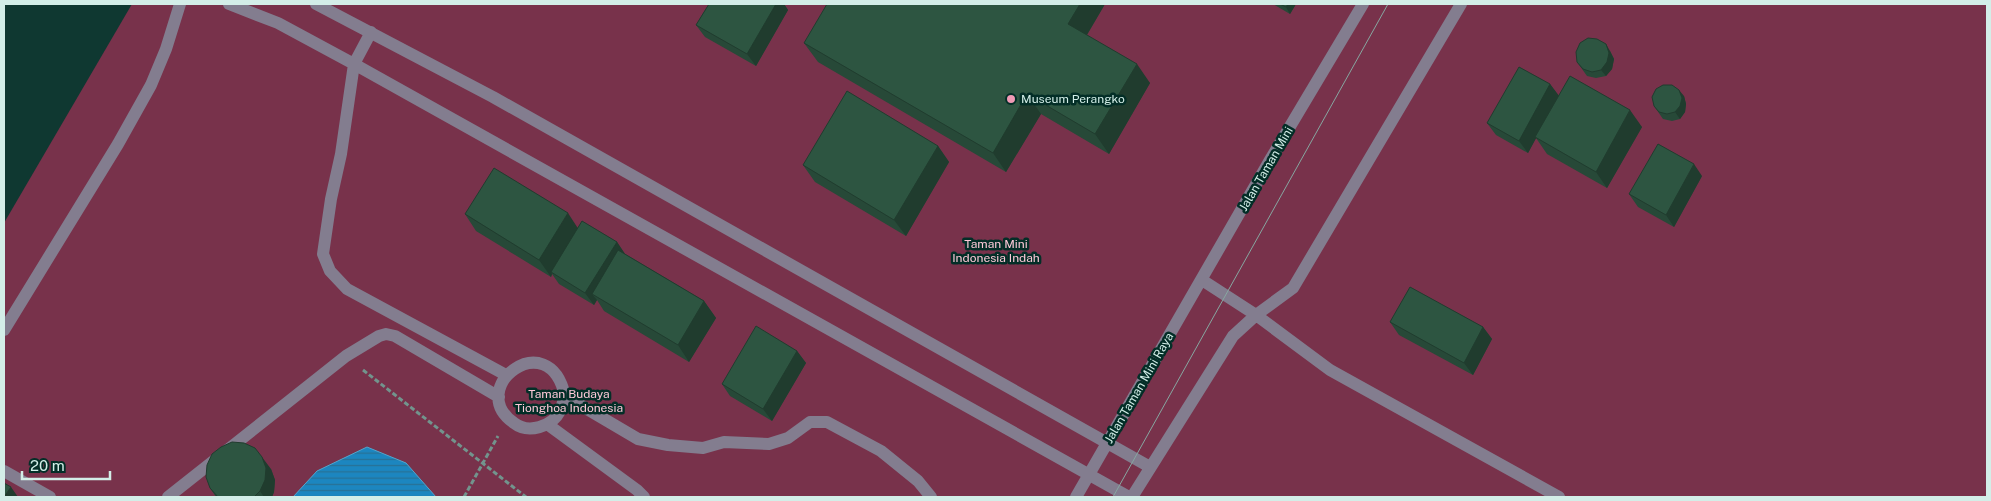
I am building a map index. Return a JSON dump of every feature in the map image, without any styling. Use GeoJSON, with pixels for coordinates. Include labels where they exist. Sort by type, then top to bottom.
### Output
{"type":"FeatureCollection","features":[{"type":"Feature","properties":{"kind":"lane"},"geometry":{"type":"LineString","coordinates":[[4,330],[118,144],[151,85],[166,49],[180,4]]}},
{"type":"Feature","properties":{"kind":"lane"},"geometry":{"type":"LineString","coordinates":[[229,4],[278,23],[354,64],[1131,497],[1233,336],[1256,315],[1292,288],[1306,268],[1460,4]]}},
{"type":"Feature","properties":{"kind":"lane"},"geometry":{"type":"LineString","coordinates":[[316,4],[502,102],[1107,444],[1150,466]]}},
{"type":"Feature","properties":{"kind":"lane","name":"Jalan Taman Mini"},"geometry":{"type":"LineString","coordinates":[[1202,280],[1270,160],[1363,4]]}},
{"type":"Feature","properties":{"kind":"lane"},"geometry":{"type":"LineString","coordinates":[[370,32],[354,64],[341,154],[331,199],[323,254],[330,271],[346,289],[506,375]]}},
{"type":"Feature","properties":{"kind":"lane"},"geometry":{"type":"LineString","coordinates":[[1202,280],[1256,315],[1330,370],[1559,497]]}},
{"type":"Feature","properties":{"kind":"lane","name":"Jalan Taman Mini Raya"},"geometry":{"type":"LineString","coordinates":[[1076,497],[1202,280]]}},
{"type":"Feature","properties":{"kind":"lane"},"geometry":{"type":"LineString","coordinates":[[168,497],[346,356],[379,336],[386,334],[395,336],[499,397]]}},
{"type":"Feature","properties":{"kind":"lane"},"geometry":{"type":"LineString","coordinates":[[529,363],[543,365],[554,372],[562,383],[564,396],[560,412],[547,424],[537,428],[526,428],[515,424],[501,408],[500,386],[506,375],[516,367],[529,363]]}},
{"type":"Feature","properties":{"kind":"lane"},"geometry":{"type":"LineString","coordinates":[[564,396],[638,439],[668,445],[703,448],[724,442],[769,444],[788,438],[810,422],[827,422],[881,451],[918,481],[931,497]]}},
{"type":"Feature","properties":{"kind":"lane"},"geometry":{"type":"LineString","coordinates":[[547,424],[644,497]]}},
{"type":"Feature","properties":{"kind":"lane"},"geometry":{"type":"LineString","coordinates":[[4,471],[50,497]]}},
{"type":"Feature","properties":{"kind":"path"},"geometry":{"type":"LineString","coordinates":[[346,356],[526,497]]}},
{"type":"Feature","properties":{"kind":"path"},"geometry":{"type":"LineString","coordinates":[[464,497],[484,463],[507,417]]}},
{"type":"Feature","properties":{"kind":"green space","name":"Taman Mini Indonesia Indah"},"geometry":{"type":"Polygon","coordinates":[[[132,4],[1987,4],[1987,497],[4,497],[4,223],[132,4]]]}},
{"type":"Feature","properties":{"kind":"water"},"geometry":{"type":"Polygon","coordinates":[[[367,447],[406,463],[436,497],[293,497],[317,471],[367,447]]]}},
{"type":"Feature","properties":{"kind":"building"},"geometry":{"type":"Polygon","coordinates":[[[709,4],[776,4],[747,54],[696,25],[709,4]]]}},
{"type":"Feature","properties":{"kind":"building","name":"Museum Perangko"},"geometry":{"type":"Polygon","coordinates":[[[827,4],[1080,4],[1068,24],[1137,64],[1095,134],[1027,94],[993,153],[804,43],[827,4]]]}},
{"type":"Feature","properties":{"kind":"building"},"geometry":{"type":"Polygon","coordinates":[[[1588,38],[1597,39],[1606,44],[1609,53],[1607,62],[1601,70],[1592,72],[1583,69],[1577,62],[1576,52],[1580,43],[1588,38]]]}},
{"type":"Feature","properties":{"kind":"building"},"geometry":{"type":"Polygon","coordinates":[[[1519,67],[1550,84],[1519,141],[1487,123],[1519,67]]]}},
{"type":"Feature","properties":{"kind":"building"},"geometry":{"type":"Polygon","coordinates":[[[1570,76],[1630,110],[1596,172],[1535,137],[1570,76]]]}},
{"type":"Feature","properties":{"kind":"building"},"geometry":{"type":"Polygon","coordinates":[[[1663,85],[1672,85],[1679,90],[1682,98],[1680,106],[1675,112],[1667,114],[1659,112],[1654,106],[1652,97],[1656,89],[1663,85]]]}},
{"type":"Feature","properties":{"kind":"building"},"geometry":{"type":"Polygon","coordinates":[[[847,91],[938,146],[894,220],[803,165],[847,91]]]}},
{"type":"Feature","properties":{"kind":"building"},"geometry":{"type":"Polygon","coordinates":[[[1658,144],[1694,164],[1666,215],[1629,194],[1658,144]]]}},
{"type":"Feature","properties":{"kind":"building"},"geometry":{"type":"Polygon","coordinates":[[[494,168],[568,213],[539,260],[465,214],[494,168]]]}},
{"type":"Feature","properties":{"kind":"building"},"geometry":{"type":"Polygon","coordinates":[[[582,221],[617,242],[585,293],[551,272],[582,221]]]}},
{"type":"Feature","properties":{"kind":"building"},"geometry":{"type":"Polygon","coordinates":[[[618,250],[704,301],[678,345],[592,294],[618,250]]]}},
{"type":"Feature","properties":{"kind":"building"},"geometry":{"type":"Polygon","coordinates":[[[1410,287],[1483,327],[1464,363],[1390,322],[1410,287]]]}},
{"type":"Feature","properties":{"kind":"building"},"geometry":{"type":"Polygon","coordinates":[[[756,326],[797,351],[763,409],[722,384],[756,326]]]}},
{"type":"Feature","properties":{"kind":"building"},"geometry":{"type":"Polygon","coordinates":[[[232,442],[244,443],[255,448],[262,457],[266,468],[265,480],[260,491],[254,497],[218,497],[210,488],[206,477],[207,465],[212,454],[232,442]]]}},
{"type":"Feature","properties":{"kind":"building"},"geometry":{"type":"Polygon","coordinates":[[[4,483],[11,487],[4,497],[4,483]]]}},
{"type":"Feature","properties":{"kind":"tram line"},"geometry":{"type":"LineString","coordinates":[[1113,497],[1388,4]]}},
{"type":"Feature","properties":{"kind":"place","name":"Museum Perangko"},"geometry":{"type":"Point","coordinates":[1011,99]}},
{"type":"Feature","properties":{"kind":"park label","name":"Taman Budaya Tionghoa Indonesia"},"geometry":{"type":"Point","coordinates":[569,401]}}]}
